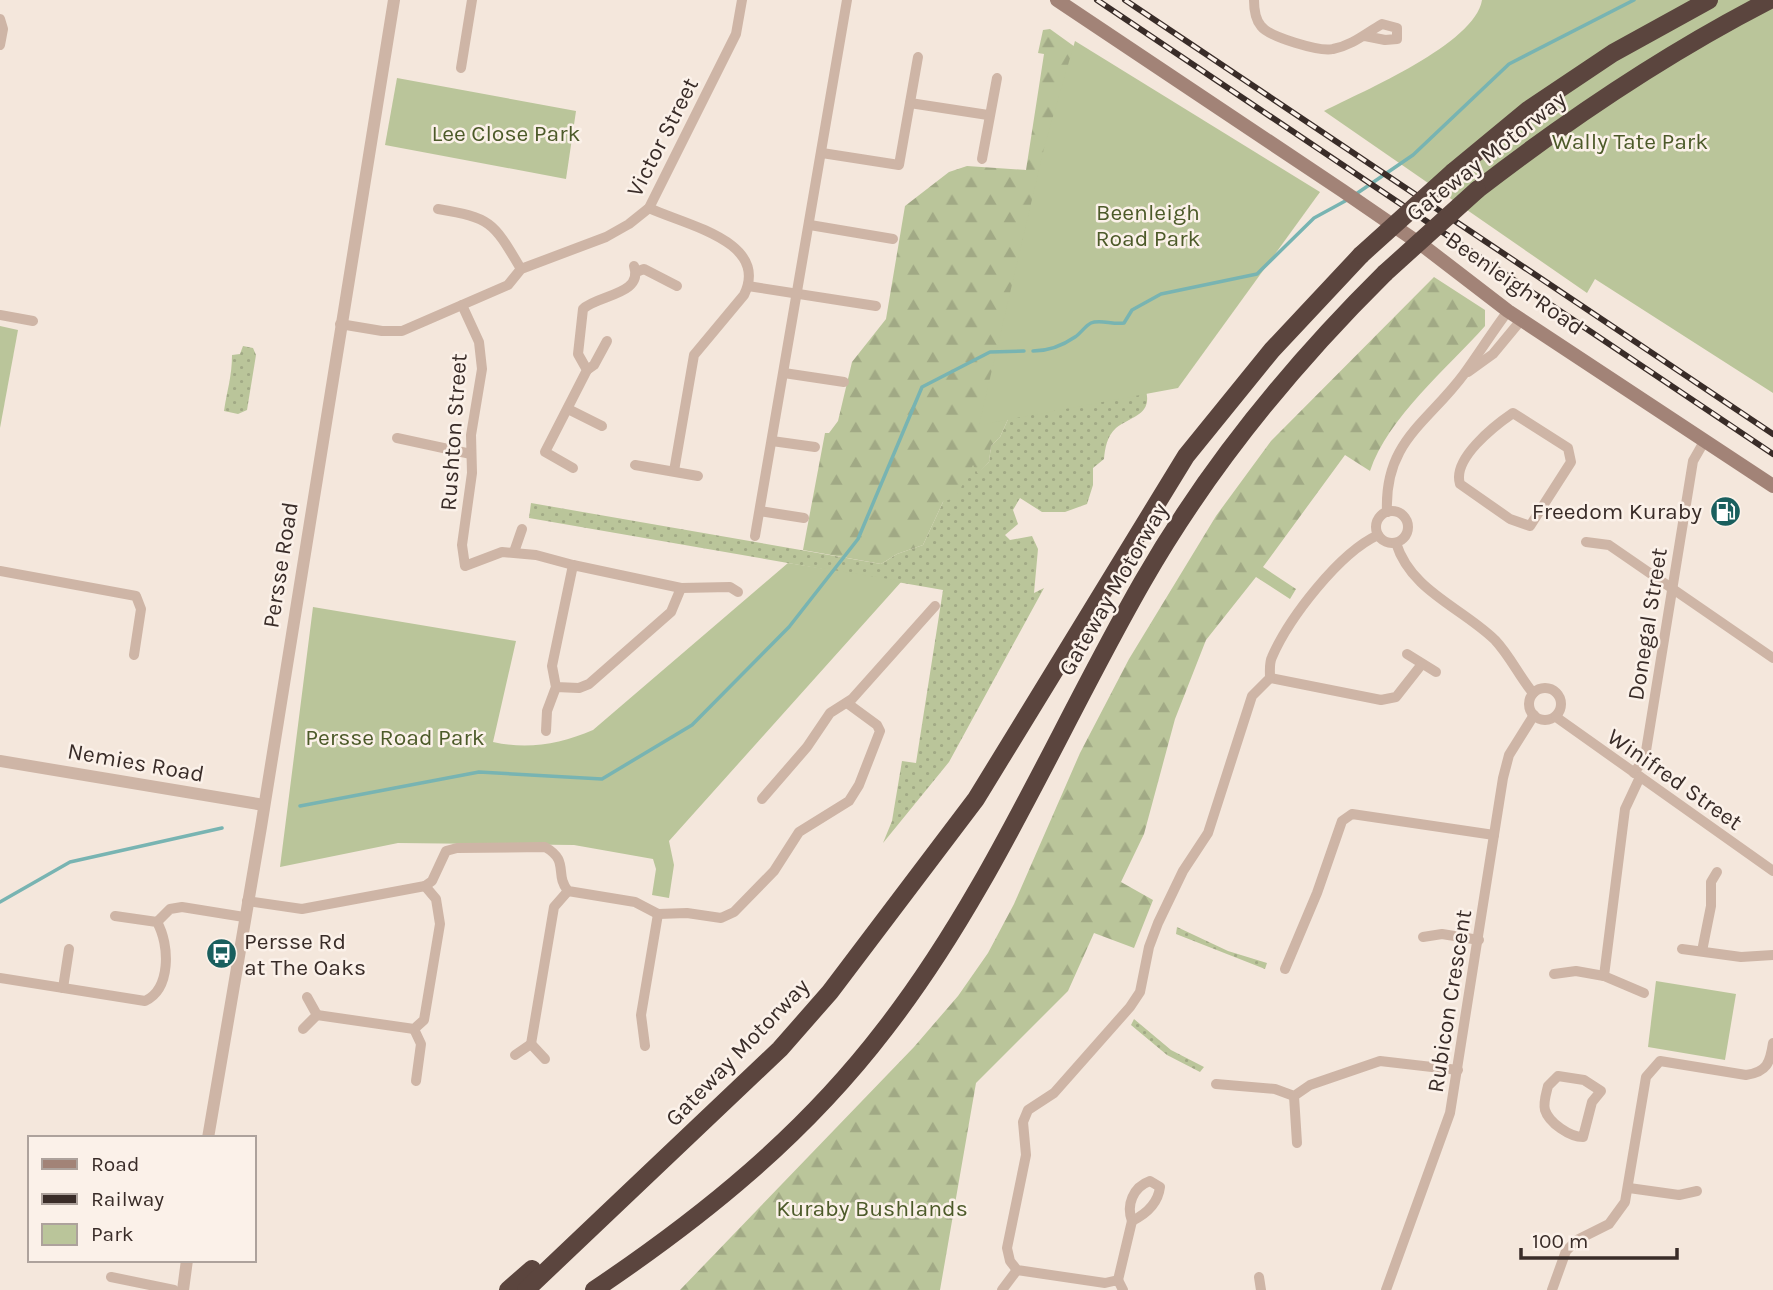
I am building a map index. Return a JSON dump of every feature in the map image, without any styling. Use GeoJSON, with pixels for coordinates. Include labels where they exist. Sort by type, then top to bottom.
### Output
{"type":"FeatureCollection","features":[{"type":"Feature","properties":{"kind":"highway","name":"Gateway Motorway"},"geometry":{"type":"LineString","coordinates":[[526,1290],[780,1049],[831,992],[976,799],[1186,456],[1272,350],[1361,255],[1453,172],[1539,103],[1614,53],[1709,0]]}},
{"type":"Feature","properties":{"kind":"highway","name":"Gateway Motorway"},"geometry":{"type":"LineString","coordinates":[[594,1290],[681,1230],[755,1170],[826,1100],[886,1028],[952,932],[1166,542],[1266,400],[1315,344],[1385,273],[1477,190],[1559,126],[1717,27],[1770,0]]}},
{"type":"Feature","properties":{"kind":"highway"},"geometry":{"type":"LineString","coordinates":[[508,1290],[584,1223],[616,1204]]}},
{"type":"Feature","properties":{"kind":"main road","name":"Beenleigh Road"},"geometry":{"type":"LineString","coordinates":[[1057,0],[1358,201],[1508,311],[1773,485]]}},
{"type":"Feature","properties":{"kind":"street","name":"Persse Road"},"geometry":{"type":"LineString","coordinates":[[208,1136],[394,0]]}},
{"type":"Feature","properties":{"kind":"street"},"geometry":{"type":"LineString","coordinates":[[461,68],[472,0]]}},
{"type":"Feature","properties":{"kind":"street","name":"Victor Street"},"geometry":{"type":"LineString","coordinates":[[340,324],[382,331],[402,331],[508,285],[521,269],[606,237],[629,225],[649,208],[736,34],[742,0]]}},
{"type":"Feature","properties":{"kind":"street"},"geometry":{"type":"LineString","coordinates":[[1254,0],[1255,15],[1267,32],[1318,49],[1332,49],[1365,36]]}},
{"type":"Feature","properties":{"kind":"street"},"geometry":{"type":"LineString","coordinates":[[755,536],[822,153],[852,1]]}},
{"type":"Feature","properties":{"kind":"street"},"geometry":{"type":"LineString","coordinates":[[0,19],[3,29],[0,45]]}},
{"type":"Feature","properties":{"kind":"street"},"geometry":{"type":"LineString","coordinates":[[822,153],[899,165],[918,57]]}},
{"type":"Feature","properties":{"kind":"street"},"geometry":{"type":"LineString","coordinates":[[982,159],[988,115],[997,78]]}},
{"type":"Feature","properties":{"kind":"street"},"geometry":{"type":"LineString","coordinates":[[910,103],[988,115]]}},
{"type":"Feature","properties":{"kind":"street"},"geometry":{"type":"LineString","coordinates":[[649,208],[727,241],[741,252],[749,267],[748,286],[694,355],[674,471]]}},
{"type":"Feature","properties":{"kind":"street"},"geometry":{"type":"LineString","coordinates":[[438,209],[473,215],[488,222],[497,230],[521,269]]}},
{"type":"Feature","properties":{"kind":"street"},"geometry":{"type":"LineString","coordinates":[[810,225],[893,239]]}},
{"type":"Feature","properties":{"kind":"street"},"geometry":{"type":"LineString","coordinates":[[587,370],[578,354],[583,309],[625,290],[635,269],[644,269],[677,286]]}},
{"type":"Feature","properties":{"kind":"street"},"geometry":{"type":"LineString","coordinates":[[748,286],[876,306]]}},
{"type":"Feature","properties":{"kind":"street","name":"Rushton Street"},"geometry":{"type":"LineString","coordinates":[[462,305],[479,342],[482,369],[471,435],[472,473],[462,545],[465,566],[492,554],[514,552]]}},
{"type":"Feature","properties":{"kind":"street"},"geometry":{"type":"LineString","coordinates":[[1387,512],[1399,512],[1408,525],[1407,534],[1396,543],[1387,543],[1378,536],[1376,524],[1387,512],[1387,493],[1395,457],[1410,433],[1464,375],[1508,311]]}},
{"type":"Feature","properties":{"kind":"street"},"geometry":{"type":"LineString","coordinates":[[0,315],[33,321]]}},
{"type":"Feature","properties":{"kind":"street"},"geometry":{"type":"LineString","coordinates":[[1464,375],[1493,354],[1522,319]]}},
{"type":"Feature","properties":{"kind":"street"},"geometry":{"type":"LineString","coordinates":[[573,468],[545,452],[587,370],[594,365],[607,341]]}},
{"type":"Feature","properties":{"kind":"street"},"geometry":{"type":"LineString","coordinates":[[784,373],[844,382]]}},
{"type":"Feature","properties":{"kind":"street"},"geometry":{"type":"LineString","coordinates":[[568,409],[602,426]]}},
{"type":"Feature","properties":{"kind":"street"},"geometry":{"type":"LineString","coordinates":[[1513,413],[1568,448],[1572,454],[1571,462],[1530,526],[1510,519],[1460,484],[1458,477],[1459,468],[1476,446],[1513,413]]}},
{"type":"Feature","properties":{"kind":"street"},"geometry":{"type":"LineString","coordinates":[[397,438],[471,454]]}},
{"type":"Feature","properties":{"kind":"street","name":"Donegal Street"},"geometry":{"type":"LineString","coordinates":[[1604,976],[1625,809],[1645,757],[1693,461],[1705,440]]}},
{"type":"Feature","properties":{"kind":"street"},"geometry":{"type":"LineString","coordinates":[[772,441],[815,447]]}},
{"type":"Feature","properties":{"kind":"street"},"geometry":{"type":"LineString","coordinates":[[635,465],[698,476]]}},
{"type":"Feature","properties":{"kind":"street"},"geometry":{"type":"LineString","coordinates":[[760,511],[804,518]]}},
{"type":"Feature","properties":{"kind":"street"},"geometry":{"type":"LineString","coordinates":[[522,529],[514,552],[553,558],[573,565],[681,588],[730,587],[738,592]]}},
{"type":"Feature","properties":{"kind":"street"},"geometry":{"type":"LineString","coordinates":[[1132,1221],[1121,1285],[1017,1270],[1010,1261],[1007,1248],[1026,1155],[1023,1122],[1028,1110],[1054,1093],[1106,1037],[1140,992],[1149,947],[1158,923],[1183,871],[1208,833],[1252,696],[1270,678],[1270,660],[1298,612],[1354,551],[1378,536]]}},
{"type":"Feature","properties":{"kind":"street"},"geometry":{"type":"LineString","coordinates":[[1586,542],[1609,545],[1773,658]]}},
{"type":"Feature","properties":{"kind":"street"},"geometry":{"type":"LineString","coordinates":[[1396,543],[1402,562],[1409,570],[1429,591],[1493,639],[1533,693]]}},
{"type":"Feature","properties":{"kind":"street"},"geometry":{"type":"LineString","coordinates":[[546,731],[547,711],[556,687],[552,666],[573,565]]}},
{"type":"Feature","properties":{"kind":"street"},"geometry":{"type":"LineString","coordinates":[[0,571],[136,596],[141,609],[134,655]]}},
{"type":"Feature","properties":{"kind":"street"},"geometry":{"type":"LineString","coordinates":[[556,687],[579,688],[589,684],[671,612],[681,588]]}},
{"type":"Feature","properties":{"kind":"street"},"geometry":{"type":"LineString","coordinates":[[762,799],[807,747],[830,713],[846,702],[935,606]]}},
{"type":"Feature","properties":{"kind":"street"},"geometry":{"type":"LineString","coordinates":[[1408,654],[1436,672]]}},
{"type":"Feature","properties":{"kind":"street"},"geometry":{"type":"LineString","coordinates":[[1270,678],[1381,700],[1396,697],[1422,664]]}},
{"type":"Feature","properties":{"kind":"street"},"geometry":{"type":"LineString","coordinates":[[1546,687],[1558,693],[1562,703],[1556,716],[1545,720],[1534,715],[1529,704],[1533,693],[1546,687]]}},
{"type":"Feature","properties":{"kind":"street"},"geometry":{"type":"LineString","coordinates":[[247,901],[302,909],[425,886],[432,881],[446,851],[457,848],[545,847],[556,853],[561,863],[563,885],[568,891],[635,902],[658,914],[687,913],[721,918],[734,912],[774,871],[799,832],[849,801],[880,738],[877,725],[846,702]]}},
{"type":"Feature","properties":{"kind":"street","name":"Rubicon Crescent"},"geometry":{"type":"LineString","coordinates":[[1386,1290],[1446,1131],[1509,755],[1534,715]]}},
{"type":"Feature","properties":{"kind":"street","name":"Winifred Street"},"geometry":{"type":"LineString","coordinates":[[1556,716],[1773,871]]}},
{"type":"Feature","properties":{"kind":"street","name":"Nemies Road"},"geometry":{"type":"LineString","coordinates":[[0,761],[264,805]]}},
{"type":"Feature","properties":{"kind":"street"},"geometry":{"type":"LineString","coordinates":[[1285,969],[1317,893],[1342,821],[1352,814],[1494,835]]}},
{"type":"Feature","properties":{"kind":"street"},"geometry":{"type":"LineString","coordinates":[[1702,951],[1711,906],[1711,882],[1717,872]]}},
{"type":"Feature","properties":{"kind":"street"},"geometry":{"type":"LineString","coordinates":[[414,1029],[424,1020],[440,923],[436,899],[425,886]]}},
{"type":"Feature","properties":{"kind":"street"},"geometry":{"type":"LineString","coordinates":[[515,1055],[531,1044],[554,907],[568,891]]}},
{"type":"Feature","properties":{"kind":"street"},"geometry":{"type":"LineString","coordinates":[[157,922],[170,909],[182,907],[244,917]]}},
{"type":"Feature","properties":{"kind":"street"},"geometry":{"type":"LineString","coordinates":[[645,1046],[641,1015],[658,914]]}},
{"type":"Feature","properties":{"kind":"street"},"geometry":{"type":"LineString","coordinates":[[116,916],[157,922]]}},
{"type":"Feature","properties":{"kind":"street"},"geometry":{"type":"LineString","coordinates":[[0,978],[145,1001],[157,996],[163,985],[165,937],[157,922]]}},
{"type":"Feature","properties":{"kind":"street"},"geometry":{"type":"LineString","coordinates":[[1423,937],[1442,934],[1479,940]]}},
{"type":"Feature","properties":{"kind":"street"},"geometry":{"type":"LineString","coordinates":[[63,988],[69,949]]}},
{"type":"Feature","properties":{"kind":"street"},"geometry":{"type":"LineString","coordinates":[[1682,949],[1741,957],[1773,955]]}},
{"type":"Feature","properties":{"kind":"street"},"geometry":{"type":"LineString","coordinates":[[1555,974],[1576,971],[1604,976],[1644,993]]}},
{"type":"Feature","properties":{"kind":"street"},"geometry":{"type":"LineString","coordinates":[[307,996],[317,1015]]}},
{"type":"Feature","properties":{"kind":"street"},"geometry":{"type":"LineString","coordinates":[[317,1015],[414,1029]]}},
{"type":"Feature","properties":{"kind":"street"},"geometry":{"type":"LineString","coordinates":[[303,1028],[317,1015]]}},
{"type":"Feature","properties":{"kind":"street"},"geometry":{"type":"LineString","coordinates":[[414,1029],[421,1044],[416,1081]]}},
{"type":"Feature","properties":{"kind":"street"},"geometry":{"type":"LineString","coordinates":[[1552,1290],[1566,1251],[1577,1240],[1609,1224],[1619,1215],[1629,1188],[1646,1077],[1652,1068],[1660,1061],[1745,1074],[1757,1073],[1766,1069],[1773,1043]]}},
{"type":"Feature","properties":{"kind":"street"},"geometry":{"type":"LineString","coordinates":[[531,1044],[545,1059]]}},
{"type":"Feature","properties":{"kind":"street"},"geometry":{"type":"LineString","coordinates":[[1294,1096],[1310,1085],[1380,1060],[1458,1070]]}},
{"type":"Feature","properties":{"kind":"street"},"geometry":{"type":"LineString","coordinates":[[1563,1076],[1584,1080],[1601,1091],[1592,1102],[1583,1137],[1573,1136],[1551,1120],[1546,1112],[1546,1096],[1551,1081],[1563,1076]]}},
{"type":"Feature","properties":{"kind":"street"},"geometry":{"type":"LineString","coordinates":[[1216,1084],[1275,1089],[1294,1096]]}},
{"type":"Feature","properties":{"kind":"street"},"geometry":{"type":"LineString","coordinates":[[1294,1096],[1297,1143]]}},
{"type":"Feature","properties":{"kind":"street"},"geometry":{"type":"LineString","coordinates":[[1629,1188],[1679,1195],[1697,1191]]}},
{"type":"Feature","properties":{"kind":"street"},"geometry":{"type":"LineString","coordinates":[[183,1290],[187,1262]]}},
{"type":"Feature","properties":{"kind":"street"},"geometry":{"type":"LineString","coordinates":[[1002,1290],[1017,1270]]}},
{"type":"Feature","properties":{"kind":"street"},"geometry":{"type":"LineString","coordinates":[[111,1277],[174,1290]]}},
{"type":"Feature","properties":{"kind":"street"},"geometry":{"type":"LineString","coordinates":[[1259,1277],[1261,1290]]}},
{"type":"Feature","properties":{"kind":"green space","name":"Wally Tate Park"},"geometry":{"type":"Polygon","coordinates":[[[1482,0],[1773,0],[1773,393],[1595,279],[1587,293],[1324,111],[1389,79],[1439,49],[1475,17],[1482,0]]]}},
{"type":"Feature","properties":{"kind":"green space"},"geometry":{"type":"Polygon","coordinates":[[[1050,29],[1082,52],[1014,406],[1000,437],[991,446],[989,462],[978,474],[973,465],[956,497],[943,502],[923,545],[897,554],[881,564],[803,550],[825,433],[829,433],[838,421],[852,362],[886,319],[905,206],[949,172],[967,166],[1026,170],[1044,54],[1038,53],[1043,30],[1050,29]]]}},
{"type":"Feature","properties":{"kind":"green space","name":"Beenleigh Road Park"},"geometry":{"type":"Polygon","coordinates":[[[1075,41],[1320,192],[1178,388],[979,425],[1045,144],[1075,41]]]}},
{"type":"Feature","properties":{"kind":"green space","name":"Lee Close Park"},"geometry":{"type":"Polygon","coordinates":[[[397,78],[576,111],[566,179],[385,145],[397,78]]]}},
{"type":"Feature","properties":{"kind":"green space"},"geometry":{"type":"Polygon","coordinates":[[[1320,192],[1145,387],[1147,403],[1144,409],[1113,431],[1107,442],[1104,459],[1093,468],[1093,485],[1087,504],[1065,512],[1042,512],[1020,498],[1013,510],[1018,524],[1005,535],[1010,540],[1032,536],[1038,549],[1034,593],[1044,588],[949,762],[883,843],[892,821],[902,761],[916,763],[943,590],[529,518],[531,503],[881,564],[897,554],[923,545],[943,502],[973,464],[978,473],[989,462],[991,446],[1000,437],[1014,406],[1320,192]]]}},
{"type":"Feature","properties":{"kind":"green space","name":"Kuraby Bushlands"},"geometry":{"type":"Polygon","coordinates":[[[1434,277],[1485,310],[1485,326],[1405,412],[1390,431],[1370,471],[1345,455],[1263,567],[1296,589],[1290,599],[1256,577],[1206,640],[1175,719],[1144,834],[1121,882],[1153,900],[1134,948],[1094,933],[1068,991],[976,1083],[940,1290],[680,1290],[914,1047],[958,996],[988,953],[1014,904],[1080,753],[1129,659],[1216,516],[1271,441],[1434,277]]]}},
{"type":"Feature","properties":{"kind":"green space"},"geometry":{"type":"Polygon","coordinates":[[[0,326],[18,330],[0,428],[0,326]]]}},
{"type":"Feature","properties":{"kind":"green space"},"geometry":{"type":"Polygon","coordinates":[[[243,346],[253,348],[256,355],[247,410],[238,414],[224,411],[232,355],[240,354],[243,346]]]}},
{"type":"Feature","properties":{"kind":"green space","name":"Persse Road Park"},"geometry":{"type":"Polygon","coordinates":[[[788,563],[902,581],[669,841],[674,865],[669,898],[652,895],[656,869],[653,859],[574,845],[398,843],[280,867],[313,607],[516,641],[493,742],[531,745],[556,742],[593,730],[788,563]]]}},
{"type":"Feature","properties":{"kind":"green space"},"geometry":{"type":"Polygon","coordinates":[[[1177,927],[1228,951],[1267,963],[1265,969],[1176,934],[1177,927]]]}},
{"type":"Feature","properties":{"kind":"green space"},"geometry":{"type":"Polygon","coordinates":[[[1656,981],[1736,994],[1725,1060],[1648,1047],[1656,981]]]}},
{"type":"Feature","properties":{"kind":"green space"},"geometry":{"type":"Polygon","coordinates":[[[1134,1019],[1171,1050],[1204,1067],[1200,1072],[1167,1055],[1131,1025],[1134,1019]]]}},
{"type":"Feature","properties":{"kind":"waterway"},"geometry":{"type":"LineString","coordinates":[[1356,194],[1413,155],[1509,64],[1634,0]]}},
{"type":"Feature","properties":{"kind":"waterway"},"geometry":{"type":"LineString","coordinates":[[1033,351],[1065,343],[1091,323],[1124,323],[1132,310],[1161,294],[1257,274],[1314,218],[1347,200]]}},
{"type":"Feature","properties":{"kind":"waterway"},"geometry":{"type":"LineString","coordinates":[[300,806],[479,772],[602,779],[692,725],[789,627],[858,539],[922,387],[990,352],[1024,351]]}},
{"type":"Feature","properties":{"kind":"waterway"},"geometry":{"type":"LineString","coordinates":[[0,902],[70,862],[222,828]]}},
{"type":"Feature","properties":{"kind":"railway"},"geometry":{"type":"LineString","coordinates":[[1097,0],[1773,454]]}},
{"type":"Feature","properties":{"kind":"railway"},"geometry":{"type":"LineString","coordinates":[[1125,0],[1773,434]]}},
{"type":"Feature","properties":{"kind":"place","name":"Freedom Kuraby"},"geometry":{"type":"Point","coordinates":[1725,511]}},
{"type":"Feature","properties":{"kind":"place","name":"Persse Rd at The Oaks"},"geometry":{"type":"Point","coordinates":[221,954]}}]}
